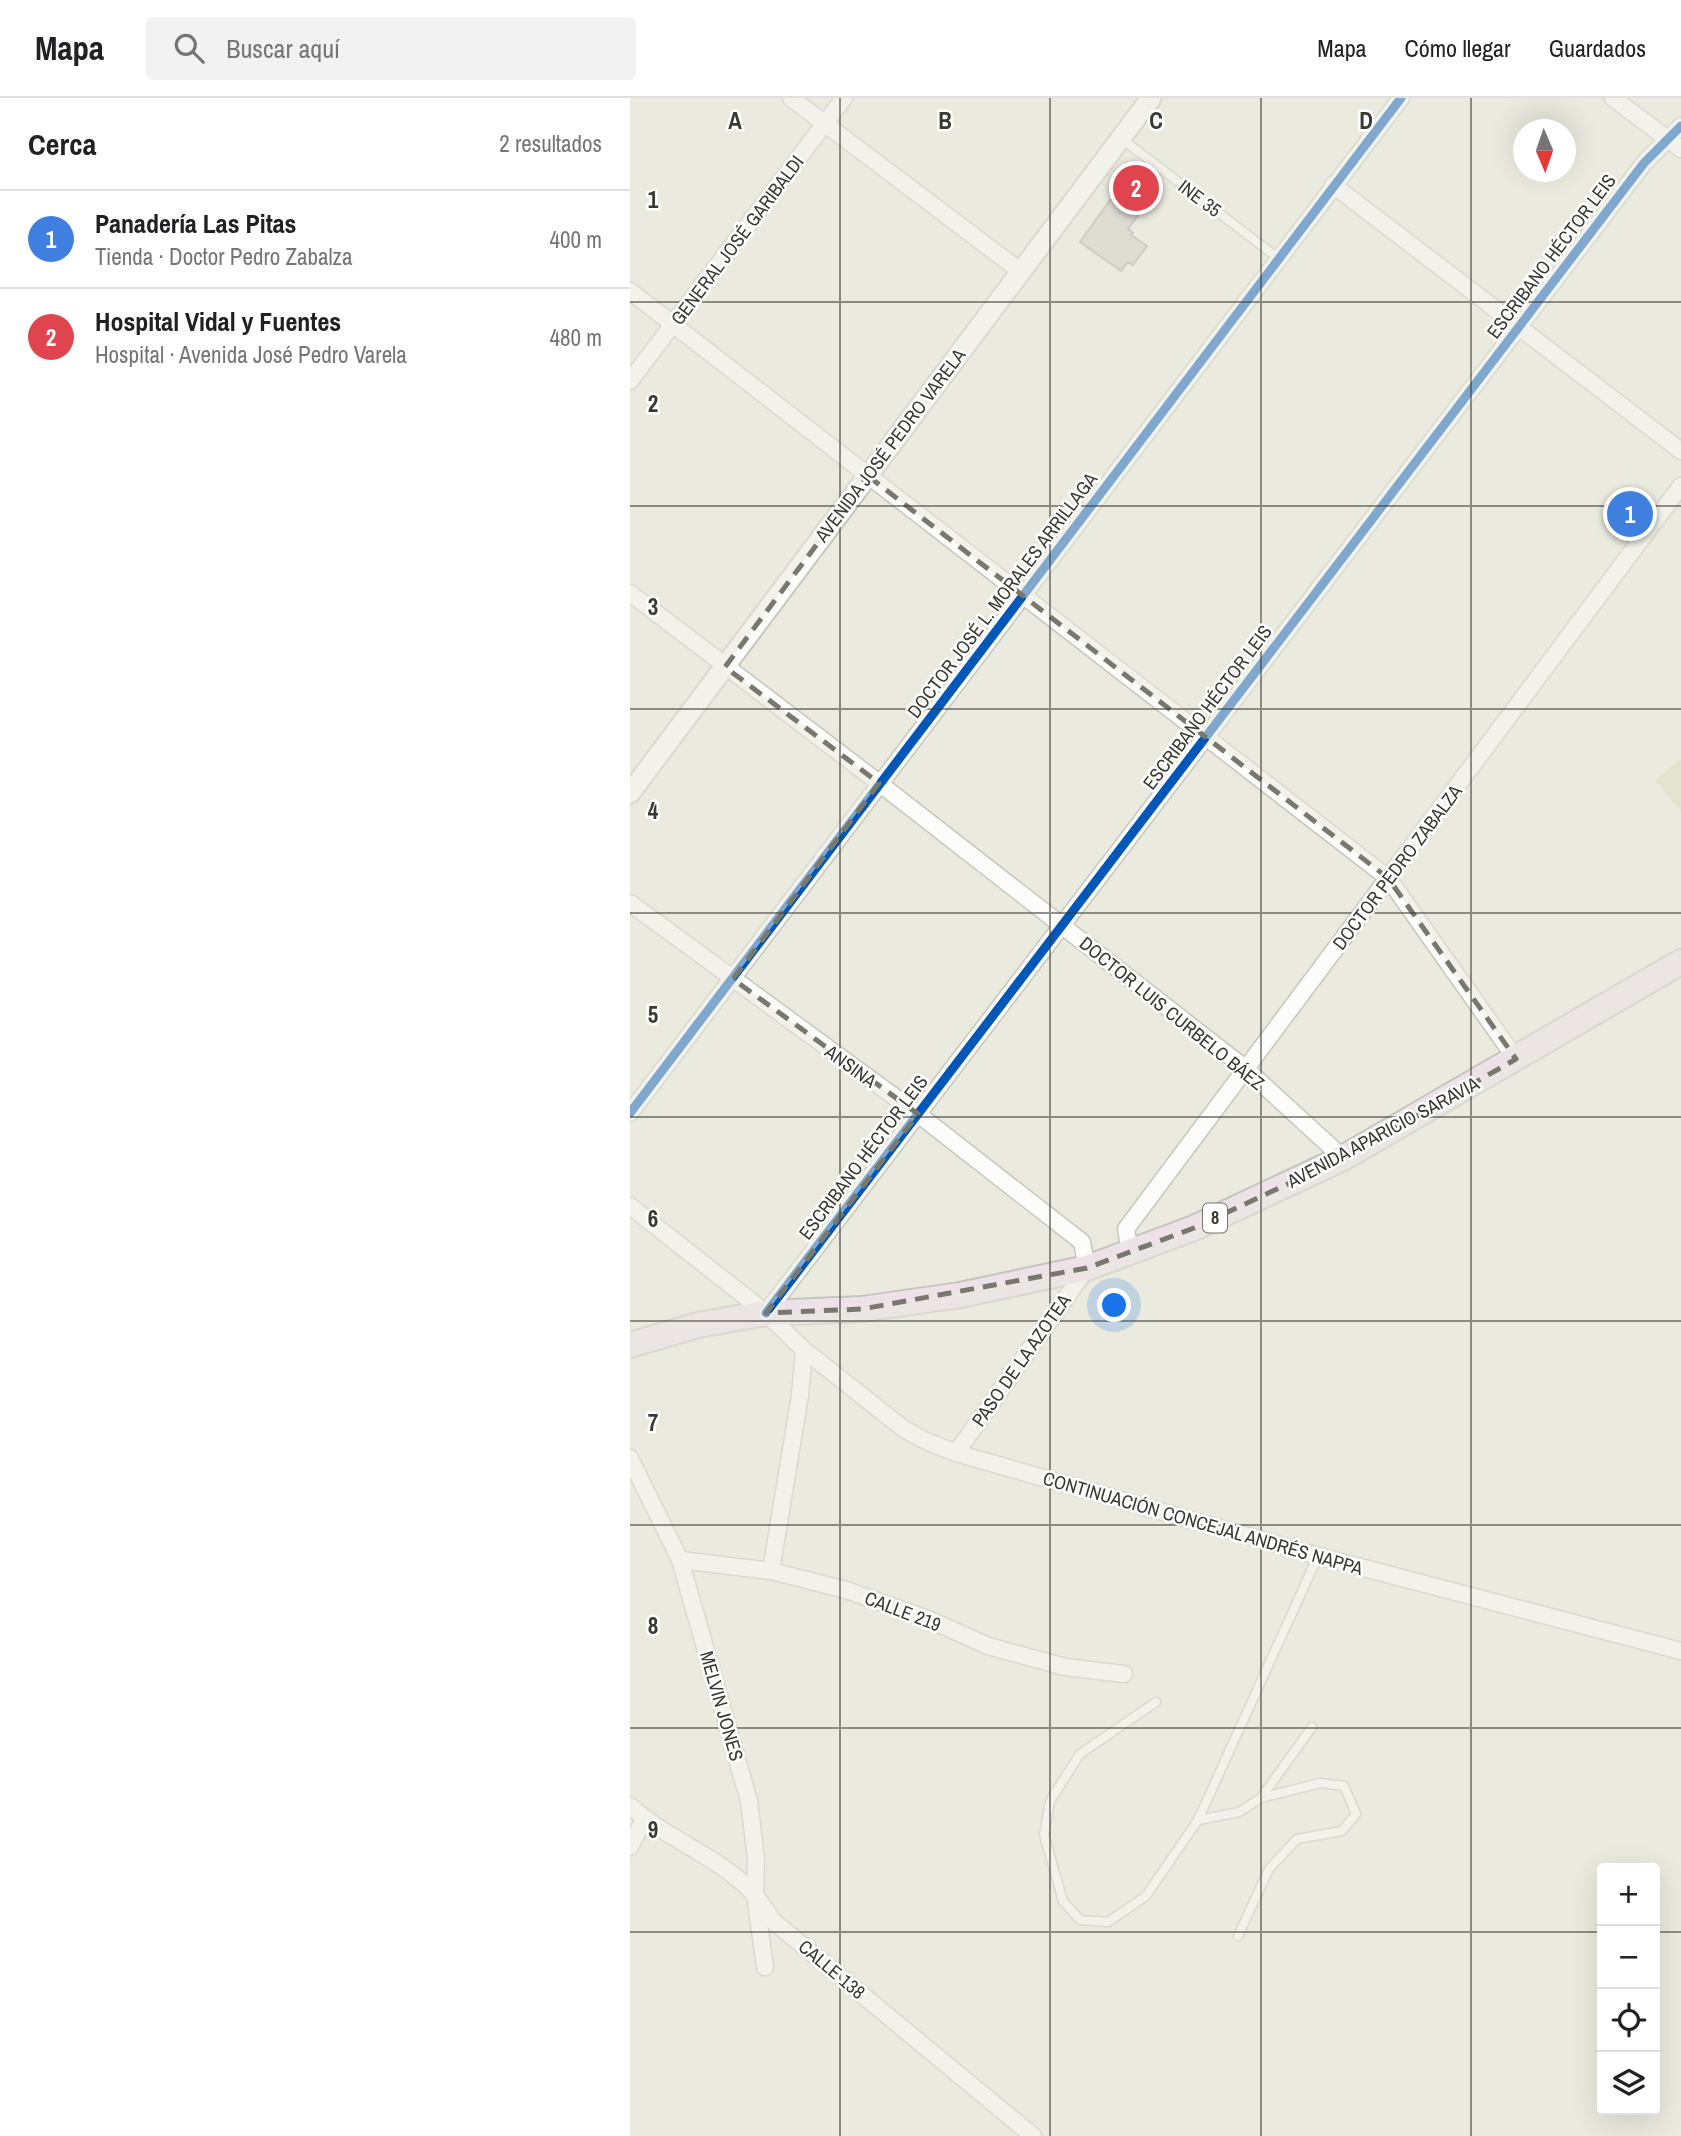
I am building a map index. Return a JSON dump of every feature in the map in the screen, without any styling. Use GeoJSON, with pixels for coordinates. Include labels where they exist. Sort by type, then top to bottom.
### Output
{"type":"FeatureCollection","features":[{"type":"Feature","properties":{"kind":"highway","name":"AVENIDA APARICIO SARAVIA"},"geometry":{"type":"LineString","coordinates":[[630,1345],[698,1325],[766,1313],[862,1309],[960,1295],[1087,1268],[1194,1228],[1343,1158],[1681,962]]}},
{"type":"Feature","properties":{"kind":"highway","name":"AVENIDA APARICIO SARAVIA"},"geometry":{"type":"LineString","coordinates":[[630,1328],[698,1325]]}},
{"type":"Feature","properties":{"kind":"street"},"geometry":{"type":"LineString","coordinates":[[791,98],[1020,271]]}},
{"type":"Feature","properties":{"kind":"street","name":"GENERAL JOSÉ GARIBALDI"},"geometry":{"type":"LineString","coordinates":[[630,381],[844,98]]}},
{"type":"Feature","properties":{"kind":"street","name":"AVENIDA JOSÉ PEDRO VARELA"},"geometry":{"type":"LineString","coordinates":[[630,793],[1151,98]]}},
{"type":"Feature","properties":{"kind":"street","name":"DOCTOR JOSÉ L. MORALES ARRILLAGA"},"geometry":{"type":"LineString","coordinates":[[630,1113],[1401,98]]}},
{"type":"Feature","properties":{"kind":"street"},"geometry":{"type":"LineString","coordinates":[[1613,98],[1681,149]]}},
{"type":"Feature","properties":{"kind":"street","name":"ESCRIBANO HÉCTOR LEIS"},"geometry":{"type":"LineString","coordinates":[[766,1313],[1644,163],[1681,126]]}},
{"type":"Feature","properties":{"kind":"street"},"geometry":{"type":"LineString","coordinates":[[1333,185],[1681,450]]}},
{"type":"Feature","properties":{"kind":"street"},"geometry":{"type":"LineString","coordinates":[[630,291],[1388,878],[1516,1059]]}},
{"type":"Feature","properties":{"kind":"street","name":"DOCTOR PEDRO ZABALZA"},"geometry":{"type":"LineString","coordinates":[[1130,1252],[1126,1229],[1681,486]]}},
{"type":"Feature","properties":{"kind":"street","name":"DOCTOR LUIS CURBELO BÁEZ"},"geometry":{"type":"LineString","coordinates":[[630,593],[1246,1069],[1343,1158]]}},
{"type":"Feature","properties":{"kind":"street","name":"ANSINA"},"geometry":{"type":"LineString","coordinates":[[630,904],[918,1114],[1082,1242],[1087,1268]]}},
{"type":"Feature","properties":{"kind":"street","name":"CONTINUACIÓN CONCEJAL ANDRÉS NAPPA"},"geometry":{"type":"LineString","coordinates":[[630,1206],[766,1313],[804,1350],[904,1429],[956,1453],[1318,1556],[1681,1651]]}},
{"type":"Feature","properties":{"kind":"street","name":"PASO DE LA AZOTEA"},"geometry":{"type":"LineString","coordinates":[[956,1453],[1087,1268]]}},
{"type":"Feature","properties":{"kind":"street"},"geometry":{"type":"LineString","coordinates":[[771,1571],[804,1350]]}},
{"type":"Feature","properties":{"kind":"street","name":"MELVIN JONES"},"geometry":{"type":"LineString","coordinates":[[630,1458],[680,1560],[749,1801],[756,1859],[755,1895],[765,1968]]}},
{"type":"Feature","properties":{"kind":"street","name":"CALLE 219"},"geometry":{"type":"LineString","coordinates":[[680,1560],[771,1571],[858,1594],[928,1619],[988,1646],[1065,1667],[1124,1674]]}},
{"type":"Feature","properties":{"kind":"street","name":"CALLE 138"},"geometry":{"type":"LineString","coordinates":[[630,1806],[645,1819],[738,1879],[755,1895],[773,1921],[1033,2136]]}},
{"type":"Feature","properties":{"kind":"street"},"geometry":{"type":"LineString","coordinates":[[630,1847],[645,1819]]}},
{"type":"Feature","properties":{"kind":"lane","name":"INE 35"},"geometry":{"type":"LineString","coordinates":[[1121,139],[1279,258]]}},
{"type":"Feature","properties":{"kind":"lane"},"geometry":{"type":"LineString","coordinates":[[1156,1702],[1080,1754],[1050,1801],[1044,1835],[1063,1901],[1080,1920],[1108,1922],[1146,1896],[1198,1820],[1318,1556]]}},
{"type":"Feature","properties":{"kind":"lane"},"geometry":{"type":"LineString","coordinates":[[1261,1798],[1312,1727]]}},
{"type":"Feature","properties":{"kind":"lane"},"geometry":{"type":"LineString","coordinates":[[1198,1820],[1240,1812],[1261,1798],[1320,1783],[1344,1786],[1356,1814],[1342,1832],[1297,1839],[1269,1869],[1238,1936]]}},
{"type":"Feature","properties":{"kind":"highlighted area"},"geometry":{"type":"Polygon","coordinates":[[[868,476],[1388,878],[1516,1059],[1343,1158],[1194,1228],[1087,1268],[862,1309],[766,1313],[918,1114],[733,979],[879,783],[725,667],[868,476]]]}},
{"type":"Feature","properties":{"kind":"shaded area"},"geometry":{"type":"Polygon","coordinates":[[[1681,759],[1681,811],[1655,780],[1681,759]]]}},
{"type":"Feature","properties":{"kind":"building"},"geometry":{"type":"Polygon","coordinates":[[[1131,171],[1157,190],[1128,229],[1133,233],[1131,235],[1147,246],[1133,265],[1128,262],[1121,271],[1080,242],[1131,171]]]}},
{"type":"Feature","properties":{"kind":"cycle path"},"geometry":{"type":"LineString","coordinates":[[630,1113],[1401,98]]}},
{"type":"Feature","properties":{"kind":"cycle path"},"geometry":{"type":"LineString","coordinates":[[766,1313],[1644,163],[1681,126]]}},
{"type":"Feature","properties":{"kind":"place","name":"Hospital Vidal y Fuentes"},"geometry":{"type":"Point","coordinates":[1136,188]}},
{"type":"Feature","properties":{"kind":"place","name":"Panadería Las Pitas"},"geometry":{"type":"Point","coordinates":[1630,514]}}]}
